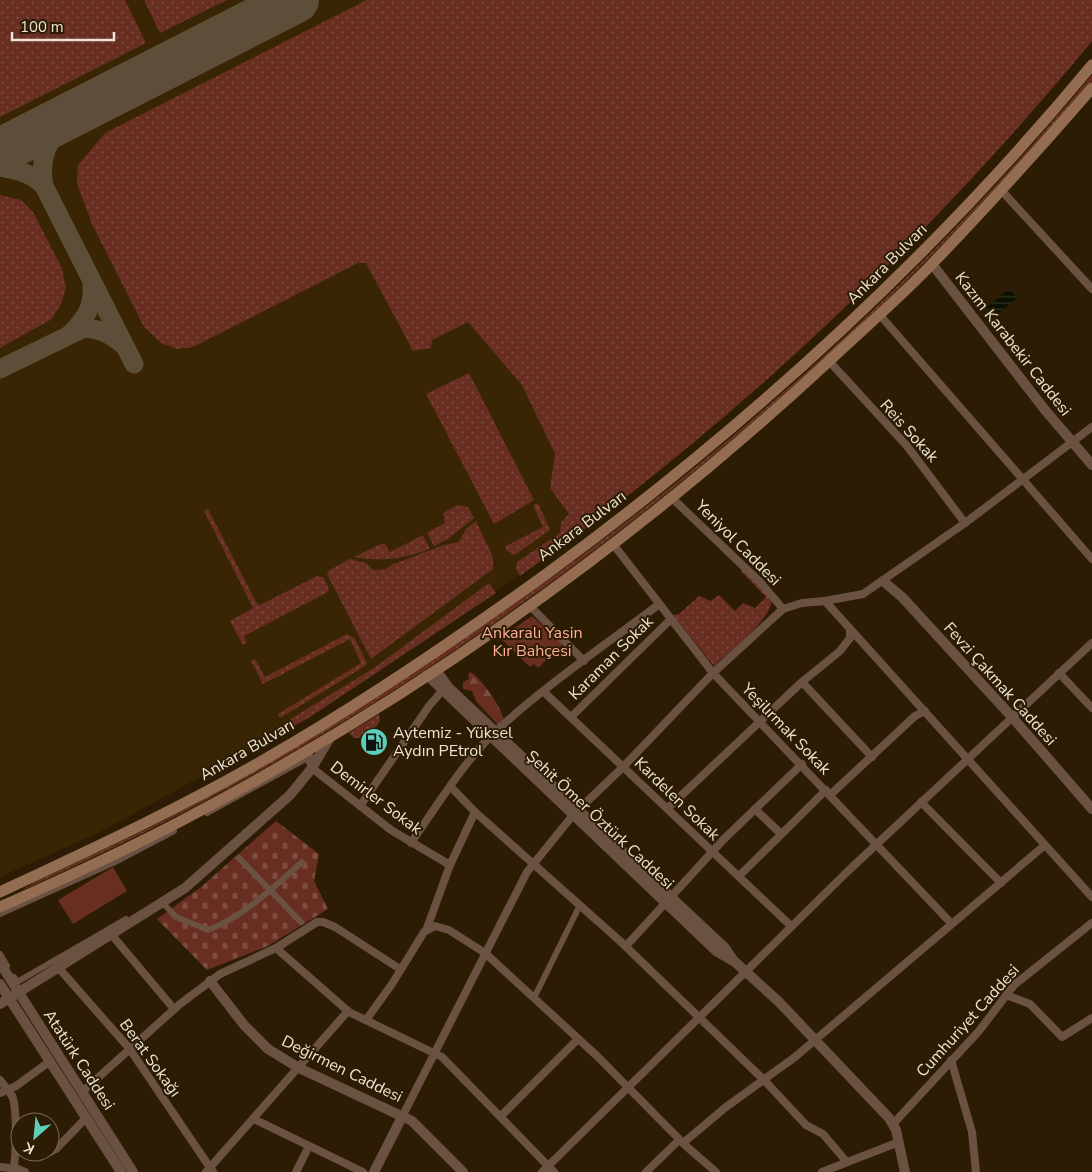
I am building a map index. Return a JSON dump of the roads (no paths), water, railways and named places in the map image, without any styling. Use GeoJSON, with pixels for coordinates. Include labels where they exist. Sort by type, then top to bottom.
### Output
{"type":"FeatureCollection","features":[{"type":"Feature","properties":{"kind":"main road","name":"Ankara Bulvarı"},"geometry":{"type":"LineString","coordinates":[[0,892],[161,815],[298,740],[457,638],[611,526],[700,456],[838,334],[956,218],[1092,65]]}},
{"type":"Feature","properties":{"kind":"main road","name":"Ankara Bulvarı"},"geometry":{"type":"LineString","coordinates":[[0,907],[98,863],[182,820],[331,736],[529,606],[613,544],[672,498],[758,426],[932,264],[1092,88]]}},
{"type":"Feature","properties":{"kind":"street"},"geometry":{"type":"LineString","coordinates":[[1001,190],[1092,289]]}},
{"type":"Feature","properties":{"kind":"street","name":"Kazım Karabekir Caddesi"},"geometry":{"type":"LineString","coordinates":[[932,264],[1072,442],[1092,464]]}},
{"type":"Feature","properties":{"kind":"street"},"geometry":{"type":"LineString","coordinates":[[879,314],[1092,559]]}},
{"type":"Feature","properties":{"kind":"street","name":"Reis Sokak"},"geometry":{"type":"LineString","coordinates":[[829,361],[907,446],[965,523]]}},
{"type":"Feature","properties":{"kind":"street"},"geometry":{"type":"LineString","coordinates":[[374,1172],[518,886],[575,812],[623,767],[713,673],[783,610],[802,603],[826,601],[863,594],[965,523],[1092,427]]}},
{"type":"Feature","properties":{"kind":"street","name":"Yeniyol Caddesi"},"geometry":{"type":"LineString","coordinates":[[672,498],[761,583],[783,610]]}},
{"type":"Feature","properties":{"kind":"street","name":"Yeşilırmak Sokak"},"geometry":{"type":"LineString","coordinates":[[613,544],[658,605],[713,673],[802,764],[951,923]]}},
{"type":"Feature","properties":{"kind":"street","name":"Fevzi Çakmak Caddesi"},"geometry":{"type":"LineString","coordinates":[[883,581],[902,597],[1091,806]]}},
{"type":"Feature","properties":{"kind":"street"},"geometry":{"type":"LineString","coordinates":[[826,601],[850,630],[1092,897]]}},
{"type":"Feature","properties":{"kind":"street"},"geometry":{"type":"LineString","coordinates":[[411,843],[451,786],[493,734],[544,692],[658,605]]}},
{"type":"Feature","properties":{"kind":"street"},"geometry":{"type":"LineString","coordinates":[[529,606],[584,661]]}},
{"type":"Feature","properties":{"kind":"street","name":"Karaman Sokak"},"geometry":{"type":"LineString","coordinates":[[571,717],[670,620]]}},
{"type":"Feature","properties":{"kind":"street"},"geometry":{"type":"LineString","coordinates":[[668,808],[802,682],[840,651],[850,638],[850,630]]}},
{"type":"Feature","properties":{"kind":"street"},"geometry":{"type":"LineString","coordinates":[[542,1172],[744,971],[1092,643]]}},
{"type":"Feature","properties":{"kind":"street","name":"Şehit Ömer Öztürk Caddesi"},"geometry":{"type":"LineString","coordinates":[[431,672],[442,692],[493,734]]}},
{"type":"Feature","properties":{"kind":"street","name":"Şehit Ömer Öztürk Caddesi"},"geometry":{"type":"LineString","coordinates":[[431,672],[493,734],[668,900],[716,951],[734,961],[778,1002],[864,1090],[893,1124],[905,1172]]}},
{"type":"Feature","properties":{"kind":"street"},"geometry":{"type":"LineString","coordinates":[[1059,673],[1092,708]]}},
{"type":"Feature","properties":{"kind":"street"},"geometry":{"type":"LineString","coordinates":[[802,682],[872,756]]}},
{"type":"Feature","properties":{"kind":"street"},"geometry":{"type":"LineString","coordinates":[[360,806],[429,706],[442,692]]}},
{"type":"Feature","properties":{"kind":"street","name":"Kardelen Sokak"},"geometry":{"type":"LineString","coordinates":[[544,692],[668,808],[712,853],[740,875],[791,926]]}},
{"type":"Feature","properties":{"kind":"street"},"geometry":{"type":"LineString","coordinates":[[740,875],[781,834],[828,792],[872,756],[914,716],[925,711]]}},
{"type":"Feature","properties":{"kind":"street"},"geometry":{"type":"LineString","coordinates":[[9,998],[57,966],[185,888],[260,824],[290,795],[312,768],[331,736]]}},
{"type":"Feature","properties":{"kind":"street"},"geometry":{"type":"LineString","coordinates":[[0,914],[115,862],[313,757],[302,774],[244,833],[186,883],[158,902],[17,982],[0,954]]}},
{"type":"Feature","properties":{"kind":"street"},"geometry":{"type":"LineString","coordinates":[[626,946],[754,809],[802,764]]}},
{"type":"Feature","properties":{"kind":"street","name":"Demirler Sokak"},"geometry":{"type":"LineString","coordinates":[[312,768],[411,843],[450,865]]}},
{"type":"Feature","properties":{"kind":"street"},"geometry":{"type":"LineString","coordinates":[[451,786],[475,812],[626,946],[764,1080],[806,1124],[823,1134],[846,1161]]}},
{"type":"Feature","properties":{"kind":"street"},"geometry":{"type":"LineString","coordinates":[[922,802],[1001,883]]}},
{"type":"Feature","properties":{"kind":"street"},"geometry":{"type":"LineString","coordinates":[[754,809],[781,834]]}},
{"type":"Feature","properties":{"kind":"street"},"geometry":{"type":"LineString","coordinates":[[366,1020],[392,984],[400,968],[427,928],[450,865],[475,812]]}},
{"type":"Feature","properties":{"kind":"street"},"geometry":{"type":"LineString","coordinates":[[646,1172],[681,1141],[764,1080],[880,988],[951,923],[1045,845]]}},
{"type":"Feature","properties":{"kind":"street"},"geometry":{"type":"LineString","coordinates":[[239,858],[301,922]]}},
{"type":"Feature","properties":{"kind":"street"},"geometry":{"type":"LineString","coordinates":[[163,903],[176,917],[208,930],[231,918],[271,890],[302,862]]}},
{"type":"Feature","properties":{"kind":"street"},"geometry":{"type":"LineString","coordinates":[[534,998],[580,905]]}},
{"type":"Feature","properties":{"kind":"street"},"geometry":{"type":"LineString","coordinates":[[82,1092],[129,1048],[210,981],[233,967],[276,948],[317,922],[324,922],[400,968]]}},
{"type":"Feature","properties":{"kind":"street","name":"Cumhuriyet Caddesi"},"geometry":{"type":"LineString","coordinates":[[893,1124],[980,1031],[1006,995],[1024,976],[1092,923]]}},
{"type":"Feature","properties":{"kind":"street"},"geometry":{"type":"LineString","coordinates":[[427,928],[435,926],[449,930],[485,953],[578,1039],[681,1141],[716,1172]]}},
{"type":"Feature","properties":{"kind":"street"},"geometry":{"type":"LineString","coordinates":[[111,934],[174,1009]]}},
{"type":"Feature","properties":{"kind":"street"},"geometry":{"type":"LineString","coordinates":[[276,948],[348,1011],[445,1059],[554,1172]]}},
{"type":"Feature","properties":{"kind":"street","name":"Atatürk Caddesi"},"geometry":{"type":"LineString","coordinates":[[0,963],[9,998],[82,1092],[133,1172]]}},
{"type":"Feature","properties":{"kind":"street","name":"Berat Sokağı"},"geometry":{"type":"LineString","coordinates":[[57,966],[129,1048],[210,1170]]}},
{"type":"Feature","properties":{"kind":"street","name":"Değirmen Caddesi"},"geometry":{"type":"LineString","coordinates":[[210,981],[261,1043],[299,1068],[403,1115],[421,1128],[463,1172]]}},
{"type":"Feature","properties":{"kind":"street","name":"Atatürk Caddesi"},"geometry":{"type":"LineString","coordinates":[[0,984],[121,1172]]}},
{"type":"Feature","properties":{"kind":"street"},"geometry":{"type":"LineString","coordinates":[[1006,995],[1030,1004],[1062,1037],[1092,1018]]}},
{"type":"Feature","properties":{"kind":"street"},"geometry":{"type":"LineString","coordinates":[[210,1170],[348,1011]]}},
{"type":"Feature","properties":{"kind":"street"},"geometry":{"type":"LineString","coordinates":[[501,1116],[578,1039]]}},
{"type":"Feature","properties":{"kind":"street"},"geometry":{"type":"LineString","coordinates":[[951,1060],[972,1132],[976,1172]]}},
{"type":"Feature","properties":{"kind":"street"},"geometry":{"type":"LineString","coordinates":[[4,1091],[49,1062]]}},
{"type":"Feature","properties":{"kind":"street"},"geometry":{"type":"LineString","coordinates":[[0,1080],[4,1091],[14,1101],[15,1112]]}},
{"type":"Feature","properties":{"kind":"street"},"geometry":{"type":"LineString","coordinates":[[60,1143],[86,1118]]}},
{"type":"Feature","properties":{"kind":"street"},"geometry":{"type":"LineString","coordinates":[[254,1119],[363,1172]]}},
{"type":"Feature","properties":{"kind":"street"},"geometry":{"type":"LineString","coordinates":[[822,1172],[836,1168],[846,1161],[899,1142]]}},
{"type":"Feature","properties":{"kind":"street"},"geometry":{"type":"LineString","coordinates":[[296,1172],[309,1146]]}},
{"type":"Feature","properties":{"kind":"street"},"geometry":{"type":"LineString","coordinates":[[0,1167],[25,1172]]}},
{"type":"Feature","properties":{"kind":"place","name":"Aytemiz - Yüksel Aydın PEtrol"},"geometry":{"type":"Point","coordinates":[374,742]}},
{"type":"Feature","properties":{"kind":"park label","name":"Ankaralı Yasin Kır Bahçesi"},"geometry":{"type":"Point","coordinates":[532,642]}}]}
